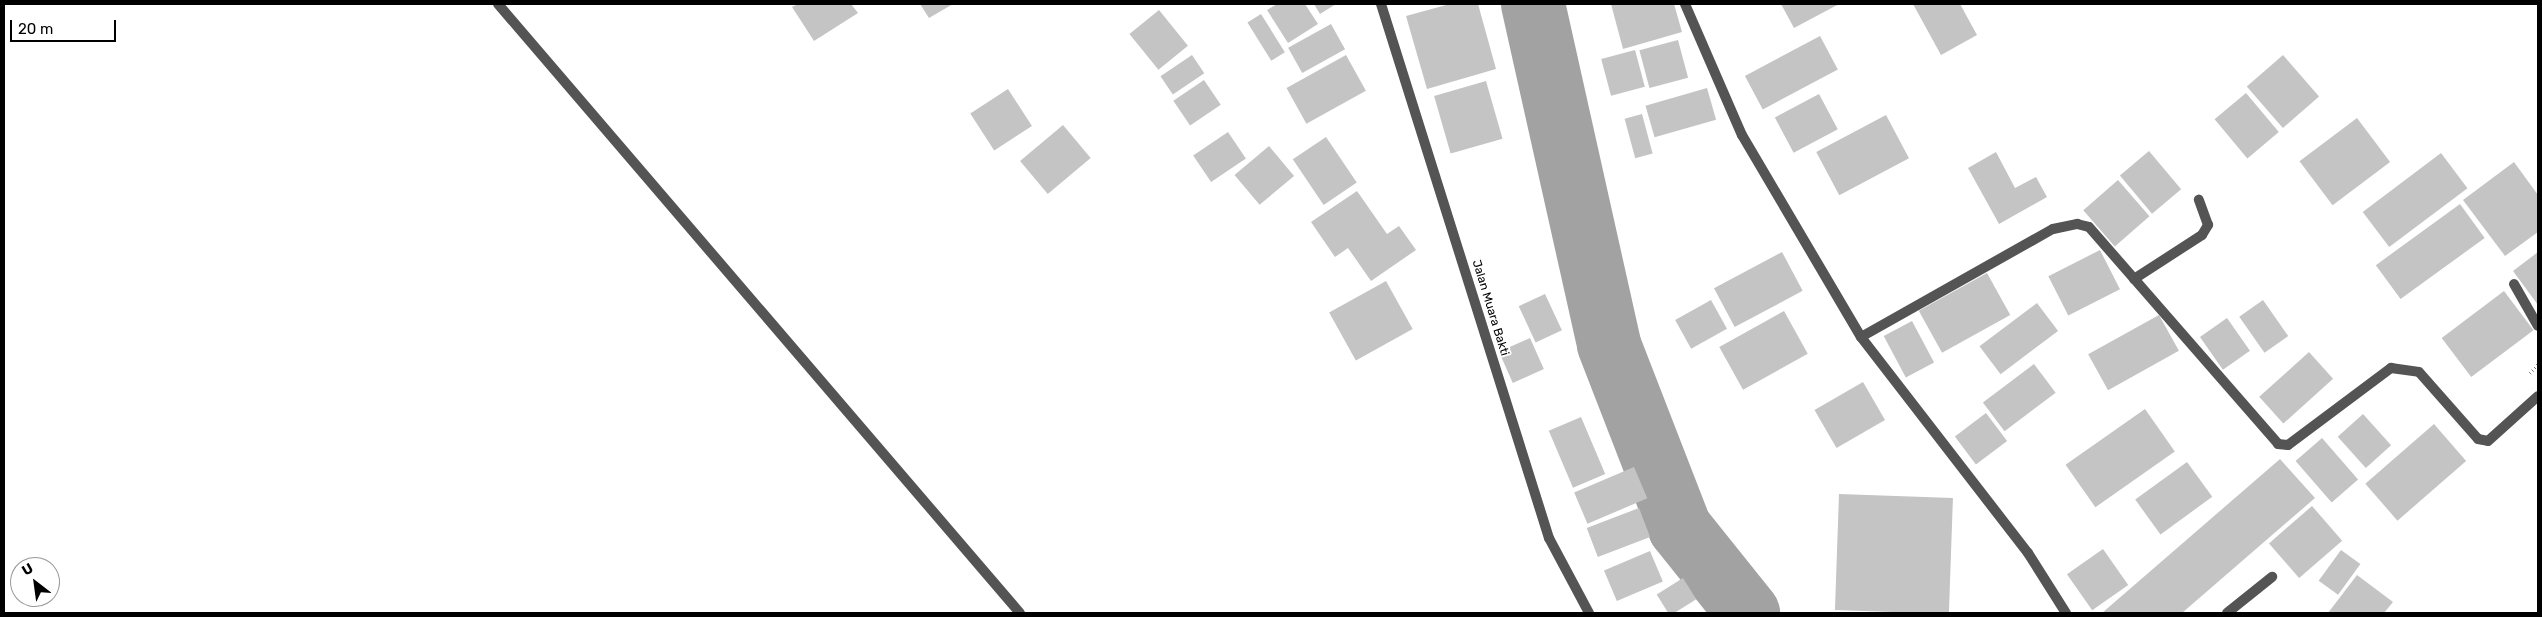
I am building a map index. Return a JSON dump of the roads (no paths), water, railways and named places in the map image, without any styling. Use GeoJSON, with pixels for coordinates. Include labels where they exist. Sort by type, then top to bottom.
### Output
{"type":"FeatureCollection","features":[{"type":"Feature","properties":{"kind":"street"},"geometry":{"type":"LineString","coordinates":[[498,4],[1020,613]]}},
{"type":"Feature","properties":{"kind":"street","name":"Jalan Muara Bakti"},"geometry":{"type":"LineString","coordinates":[[1381,4],[1549,538],[1589,613]]}},
{"type":"Feature","properties":{"kind":"street"},"geometry":{"type":"LineString","coordinates":[[1685,4],[1742,135],[1861,337],[2028,553],[2066,613]]}},
{"type":"Feature","properties":{"kind":"street"},"geometry":{"type":"LineString","coordinates":[[2134,279],[2202,235],[2208,225],[2200,200]]}},
{"type":"Feature","properties":{"kind":"street"},"geometry":{"type":"LineString","coordinates":[[1861,337],[2053,229],[2068,224],[2089,227],[2278,444],[2288,445],[2390,368],[2419,372],[2478,439],[2488,441],[2538,396]]}},
{"type":"Feature","properties":{"kind":"street"},"geometry":{"type":"LineString","coordinates":[[2514,284],[2538,326]]}},
{"type":"Feature","properties":{"kind":"street"},"geometry":{"type":"LineString","coordinates":[[2227,613],[2272,577]]}},
{"type":"Feature","properties":{"kind":"waterway"},"geometry":{"type":"LineString","coordinates":[[1533,4],[1609,345],[1680,528],[1748,613]]}}]}
